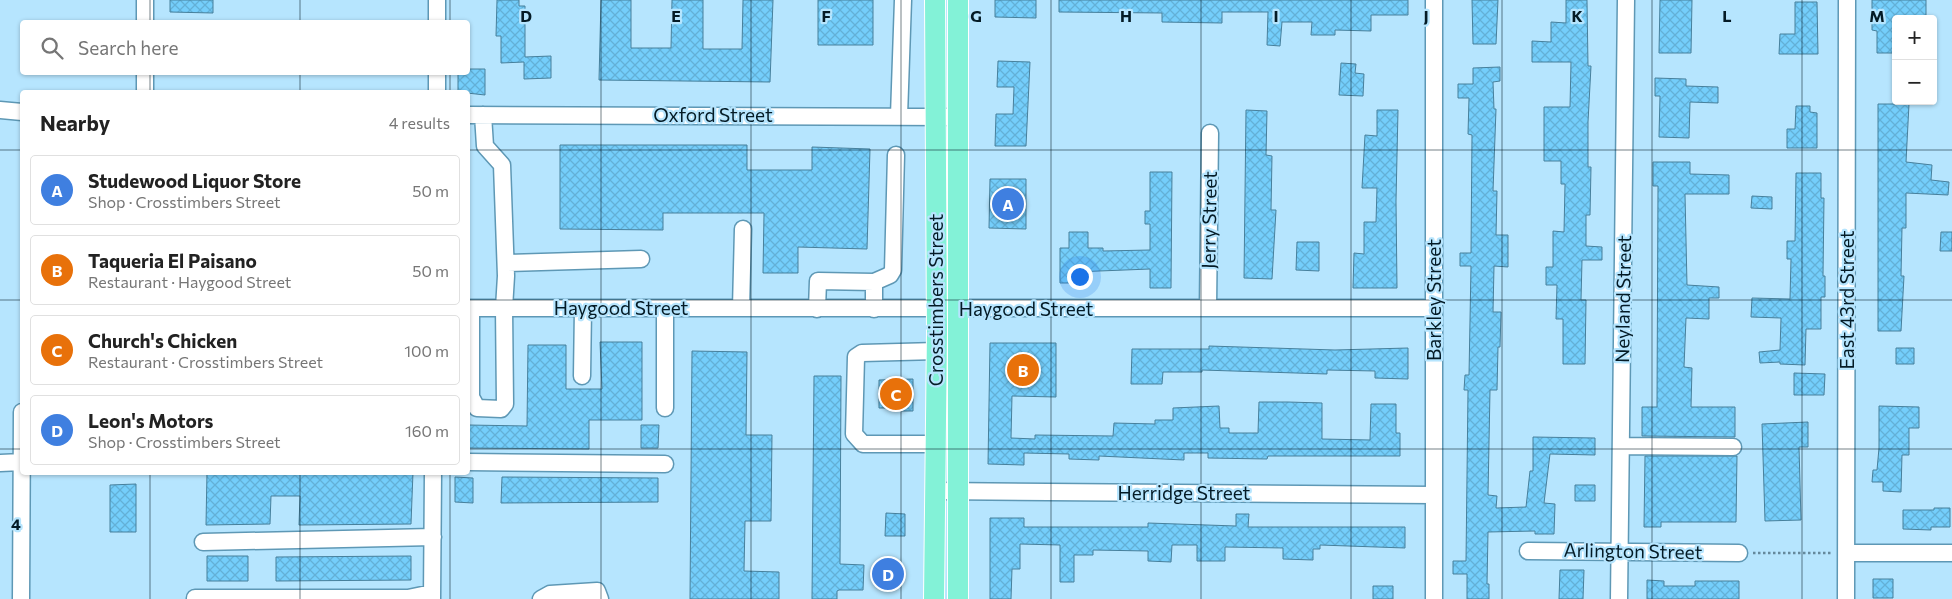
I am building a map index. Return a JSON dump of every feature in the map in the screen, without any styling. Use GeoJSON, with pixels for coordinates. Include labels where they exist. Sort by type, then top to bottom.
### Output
{"type":"FeatureCollection","features":[{"type":"Feature","properties":{"kind":"main road","name":"Crosstimbers Street"},"geometry":{"type":"LineString","coordinates":[[934,599],[937,351],[935,0]]}},
{"type":"Feature","properties":{"kind":"main road","name":"Crosstimbers Street"},"geometry":{"type":"LineString","coordinates":[[958,0],[960,309],[956,491],[958,599]]}},
{"type":"Feature","properties":{"kind":"street"},"geometry":{"type":"LineString","coordinates":[[145,0],[145,20]]}},
{"type":"Feature","properties":{"kind":"street"},"geometry":{"type":"LineString","coordinates":[[437,0],[437,20]]}},
{"type":"Feature","properties":{"kind":"street"},"geometry":{"type":"LineString","coordinates":[[899,116],[903,0]]}},
{"type":"Feature","properties":{"kind":"street","name":"Barkley Street"},"geometry":{"type":"LineString","coordinates":[[1434,0],[1434,599]]}},
{"type":"Feature","properties":{"kind":"street","name":"Neyland Street"},"geometry":{"type":"LineString","coordinates":[[1619,599],[1626,0]]}},
{"type":"Feature","properties":{"kind":"street","name":"East 43rd Street"},"geometry":{"type":"LineString","coordinates":[[1846,599],[1848,0]]}},
{"type":"Feature","properties":{"kind":"street"},"geometry":{"type":"LineString","coordinates":[[144,90],[145,75]]}},
{"type":"Feature","properties":{"kind":"street"},"geometry":{"type":"LineString","coordinates":[[437,75],[437,90]]}},
{"type":"Feature","properties":{"kind":"street"},"geometry":{"type":"LineString","coordinates":[[0,110],[20,112]]}},
{"type":"Feature","properties":{"kind":"street"},"geometry":{"type":"LineString","coordinates":[[470,338],[474,406],[477,408],[501,409],[505,404],[504,308],[506,263],[502,165],[485,146],[475,115]]}},
{"type":"Feature","properties":{"kind":"street","name":"Oxford Street"},"geometry":{"type":"LineString","coordinates":[[475,115],[958,117]]}},
{"type":"Feature","properties":{"kind":"street","name":"Jerry Street"},"geometry":{"type":"LineString","coordinates":[[1208,308],[1210,133]]}},
{"type":"Feature","properties":{"kind":"street"},"geometry":{"type":"LineString","coordinates":[[818,308],[818,281],[874,282],[890,275],[893,270],[896,155]]}},
{"type":"Feature","properties":{"kind":"street"},"geometry":{"type":"LineString","coordinates":[[741,308],[744,229]]}},
{"type":"Feature","properties":{"kind":"street"},"geometry":{"type":"LineString","coordinates":[[506,263],[642,259]]}},
{"type":"Feature","properties":{"kind":"street"},"geometry":{"type":"LineString","coordinates":[[874,282],[874,309]]}},
{"type":"Feature","properties":{"kind":"street","name":"Haygood Street"},"geometry":{"type":"LineString","coordinates":[[470,308],[1434,308]]}},
{"type":"Feature","properties":{"kind":"street"},"geometry":{"type":"LineString","coordinates":[[582,376],[583,308]]}},
{"type":"Feature","properties":{"kind":"street"},"geometry":{"type":"LineString","coordinates":[[665,308],[665,408]]}},
{"type":"Feature","properties":{"kind":"street"},"geometry":{"type":"LineString","coordinates":[[936,444],[863,444],[854,434],[856,357],[862,353],[937,351]]}},
{"type":"Feature","properties":{"kind":"street"},"geometry":{"type":"LineString","coordinates":[[1621,446],[1733,447]]}},
{"type":"Feature","properties":{"kind":"street"},"geometry":{"type":"LineString","coordinates":[[0,463],[20,462]]}},
{"type":"Feature","properties":{"kind":"street"},"geometry":{"type":"LineString","coordinates":[[470,462],[665,464]]}},
{"type":"Feature","properties":{"kind":"street"},"geometry":{"type":"LineString","coordinates":[[21,599],[22,475]]}},
{"type":"Feature","properties":{"kind":"street"},"geometry":{"type":"LineString","coordinates":[[195,598],[408,598],[432,596],[433,475]]}},
{"type":"Feature","properties":{"kind":"street","name":"Herridge Street"},"geometry":{"type":"LineString","coordinates":[[935,491],[1434,495]]}},
{"type":"Feature","properties":{"kind":"street"},"geometry":{"type":"LineString","coordinates":[[202,542],[433,537]]}},
{"type":"Feature","properties":{"kind":"street","name":"Arlington Street"},"geometry":{"type":"LineString","coordinates":[[1528,551],[1739,552]]}},
{"type":"Feature","properties":{"kind":"street"},"geometry":{"type":"LineString","coordinates":[[1846,553],[1952,553]]}},
{"type":"Feature","properties":{"kind":"street"},"geometry":{"type":"LineString","coordinates":[[541,599],[550,594],[597,591],[600,599]]}},
{"type":"Feature","properties":{"kind":"path"},"geometry":{"type":"LineString","coordinates":[[1761,553],[1846,553]]}},
{"type":"Feature","properties":{"kind":"building"},"geometry":{"type":"Polygon","coordinates":[[[170,0],[213,0],[213,13],[170,12],[170,0]]]}},
{"type":"Feature","properties":{"kind":"building"},"geometry":{"type":"Polygon","coordinates":[[[497,0],[519,0],[519,6],[525,6],[525,57],[551,56],[551,78],[524,79],[524,62],[501,63],[501,36],[496,36],[497,0]]]}},
{"type":"Feature","properties":{"kind":"building"},"geometry":{"type":"Polygon","coordinates":[[[601,0],[631,0],[631,48],[671,48],[672,0],[703,0],[703,49],[742,49],[743,0],[773,0],[770,82],[599,80],[601,0]]]}},
{"type":"Feature","properties":{"kind":"building"},"geometry":{"type":"Polygon","coordinates":[[[818,0],[873,0],[873,45],[818,45],[818,0]]]}},
{"type":"Feature","properties":{"kind":"building"},"geometry":{"type":"Polygon","coordinates":[[[995,0],[1036,0],[1036,18],[995,17],[995,0]]]}},
{"type":"Feature","properties":{"kind":"building"},"geometry":{"type":"Polygon","coordinates":[[[1059,0],[1408,0],[1408,15],[1371,15],[1371,31],[1335,30],[1335,35],[1311,35],[1312,22],[1282,22],[1280,46],[1267,45],[1268,12],[1222,12],[1222,23],[1162,22],[1162,13],[1059,12],[1059,0]]]}},
{"type":"Feature","properties":{"kind":"building"},"geometry":{"type":"Polygon","coordinates":[[[1472,0],[1498,0],[1496,44],[1473,44],[1472,0]]]}},
{"type":"Feature","properties":{"kind":"building"},"geometry":{"type":"Polygon","coordinates":[[[1566,0],[1587,0],[1588,66],[1591,66],[1588,167],[1591,167],[1590,215],[1586,215],[1586,246],[1602,247],[1602,260],[1582,260],[1581,300],[1586,300],[1585,364],[1563,364],[1563,319],[1556,319],[1557,285],[1546,285],[1546,267],[1553,267],[1553,231],[1564,232],[1565,184],[1561,184],[1561,161],[1544,161],[1544,107],[1570,107],[1571,62],[1532,62],[1532,41],[1551,42],[1551,22],[1566,23],[1566,0]]]}},
{"type":"Feature","properties":{"kind":"building"},"geometry":{"type":"Polygon","coordinates":[[[1660,0],[1692,0],[1691,53],[1659,53],[1660,0]]]}},
{"type":"Feature","properties":{"kind":"building"},"geometry":{"type":"Polygon","coordinates":[[[1872,0],[1926,0],[1926,15],[1892,15],[1892,53],[1877,53],[1877,31],[1872,30],[1872,0]]]}},
{"type":"Feature","properties":{"kind":"building"},"geometry":{"type":"Polygon","coordinates":[[[1795,2],[1817,2],[1818,54],[1779,54],[1780,34],[1795,34],[1795,2]]]}},
{"type":"Feature","properties":{"kind":"building"},"geometry":{"type":"Polygon","coordinates":[[[998,61],[1030,62],[1026,146],[995,146],[996,114],[1013,114],[1014,87],[997,87],[998,61]]]}},
{"type":"Feature","properties":{"kind":"building"},"geometry":{"type":"Polygon","coordinates":[[[1341,63],[1356,64],[1355,73],[1364,74],[1363,96],[1339,95],[1341,63]]]}},
{"type":"Feature","properties":{"kind":"building"},"geometry":{"type":"Polygon","coordinates":[[[1500,67],[1500,81],[1493,82],[1494,109],[1496,109],[1493,191],[1497,191],[1496,235],[1508,235],[1508,267],[1494,266],[1493,312],[1501,312],[1497,390],[1490,390],[1488,495],[1497,496],[1496,508],[1526,507],[1530,471],[1533,471],[1533,437],[1595,438],[1595,455],[1550,454],[1544,503],[1555,504],[1554,534],[1535,534],[1535,531],[1488,532],[1487,584],[1489,584],[1489,599],[1467,599],[1467,574],[1453,574],[1453,561],[1466,561],[1468,390],[1464,390],[1465,375],[1469,375],[1471,266],[1460,266],[1460,253],[1471,253],[1472,135],[1468,134],[1469,98],[1458,98],[1458,84],[1473,84],[1473,68],[1500,67]]]}},
{"type":"Feature","properties":{"kind":"building"},"geometry":{"type":"Polygon","coordinates":[[[470,69],[485,69],[485,95],[470,93],[470,90],[458,90],[458,75],[470,75],[470,69]]]}},
{"type":"Feature","properties":{"kind":"building"},"geometry":{"type":"Polygon","coordinates":[[[1655,78],[1686,79],[1686,86],[1718,87],[1718,103],[1690,102],[1689,138],[1659,137],[1660,96],[1655,96],[1655,78]]]}},
{"type":"Feature","properties":{"kind":"building"},"geometry":{"type":"Polygon","coordinates":[[[1878,104],[1909,105],[1906,162],[1932,165],[1931,180],[1949,182],[1948,195],[1906,193],[1906,228],[1902,228],[1901,276],[1904,276],[1901,331],[1878,331],[1878,104]]]}},
{"type":"Feature","properties":{"kind":"building"},"geometry":{"type":"Polygon","coordinates":[[[1796,106],[1810,106],[1810,112],[1817,113],[1817,148],[1787,148],[1787,129],[1795,129],[1796,106]]]}},
{"type":"Feature","properties":{"kind":"building"},"geometry":{"type":"Polygon","coordinates":[[[1246,110],[1267,111],[1266,155],[1272,156],[1271,210],[1276,210],[1272,279],[1244,278],[1246,110]]]}},
{"type":"Feature","properties":{"kind":"building"},"geometry":{"type":"Polygon","coordinates":[[[1377,110],[1398,110],[1397,288],[1353,288],[1354,253],[1364,254],[1364,222],[1376,222],[1377,188],[1362,188],[1365,135],[1377,136],[1377,110]]]}},
{"type":"Feature","properties":{"kind":"building"},"geometry":{"type":"Polygon","coordinates":[[[560,145],[747,145],[747,170],[812,170],[812,147],[870,149],[867,249],[798,247],[798,273],[763,273],[764,213],[663,213],[663,230],[560,229],[560,145]]]}},
{"type":"Feature","properties":{"kind":"building"},"geometry":{"type":"Polygon","coordinates":[[[1653,162],[1690,162],[1690,174],[1729,175],[1729,194],[1685,194],[1687,285],[1719,287],[1719,298],[1709,298],[1709,319],[1686,318],[1684,367],[1692,368],[1691,407],[1735,407],[1735,437],[1642,436],[1642,407],[1657,407],[1658,186],[1653,186],[1653,162]]]}},
{"type":"Feature","properties":{"kind":"building"},"geometry":{"type":"Polygon","coordinates":[[[1150,172],[1172,172],[1171,288],[1150,288],[1150,269],[1074,272],[1074,283],[1060,283],[1060,248],[1069,248],[1069,232],[1088,232],[1088,248],[1103,248],[1103,251],[1150,250],[1150,224],[1145,224],[1145,211],[1150,211],[1150,172]]]}},
{"type":"Feature","properties":{"kind":"building"},"geometry":{"type":"Polygon","coordinates":[[[1796,173],[1821,173],[1821,198],[1824,198],[1823,276],[1825,276],[1825,297],[1821,297],[1821,329],[1806,329],[1805,365],[1780,364],[1780,362],[1760,363],[1759,352],[1780,350],[1781,318],[1751,317],[1752,298],[1790,299],[1791,259],[1787,259],[1787,241],[1795,241],[1796,173]]]}},
{"type":"Feature","properties":{"kind":"building"},"geometry":{"type":"Polygon","coordinates":[[[990,179],[1026,179],[1026,229],[989,228],[990,179]]]}},
{"type":"Feature","properties":{"kind":"building"},"geometry":{"type":"Polygon","coordinates":[[[1752,196],[1772,197],[1772,209],[1751,208],[1752,196]]]}},
{"type":"Feature","properties":{"kind":"building"},"geometry":{"type":"Polygon","coordinates":[[[1941,232],[1952,232],[1952,251],[1940,251],[1941,232]]]}},
{"type":"Feature","properties":{"kind":"building"},"geometry":{"type":"Polygon","coordinates":[[[1297,242],[1319,242],[1319,271],[1296,270],[1297,242]]]}},
{"type":"Feature","properties":{"kind":"building"},"geometry":{"type":"Polygon","coordinates":[[[600,342],[642,342],[642,420],[589,420],[589,449],[470,448],[470,425],[527,426],[528,345],[566,345],[566,389],[602,389],[600,342]]]}},
{"type":"Feature","properties":{"kind":"building"},"geometry":{"type":"Polygon","coordinates":[[[990,343],[1056,343],[1056,397],[1012,396],[1011,438],[1035,439],[1035,435],[1113,436],[1114,423],[1155,424],[1155,420],[1173,420],[1173,408],[1219,406],[1220,428],[1229,428],[1229,433],[1258,433],[1259,402],[1288,402],[1322,403],[1322,439],[1370,440],[1371,404],[1396,404],[1396,433],[1400,433],[1400,456],[1268,456],[1267,459],[1208,458],[1208,453],[1184,453],[1184,460],[1099,456],[1099,460],[1069,459],[1069,454],[1024,453],[1024,465],[988,464],[990,343]]]}},
{"type":"Feature","properties":{"kind":"building"},"geometry":{"type":"Polygon","coordinates":[[[1209,346],[1335,350],[1408,348],[1408,379],[1375,378],[1375,371],[1327,370],[1327,374],[1202,370],[1202,372],[1163,372],[1162,384],[1131,384],[1132,349],[1209,349],[1209,346]]]}},
{"type":"Feature","properties":{"kind":"building"},"geometry":{"type":"Polygon","coordinates":[[[1896,348],[1914,348],[1914,364],[1896,364],[1896,348]]]}},
{"type":"Feature","properties":{"kind":"building"},"geometry":{"type":"Polygon","coordinates":[[[692,351],[747,352],[746,435],[772,435],[771,521],[745,521],[744,571],[779,572],[779,599],[690,599],[692,351]]]}},
{"type":"Feature","properties":{"kind":"building"},"geometry":{"type":"Polygon","coordinates":[[[1794,373],[1825,374],[1824,395],[1794,395],[1794,373]]]}},
{"type":"Feature","properties":{"kind":"building"},"geometry":{"type":"Polygon","coordinates":[[[814,376],[841,376],[840,564],[864,565],[863,590],[839,590],[837,591],[837,599],[812,599],[814,376]]]}},
{"type":"Feature","properties":{"kind":"building"},"geometry":{"type":"Polygon","coordinates":[[[913,379],[913,411],[901,411],[901,408],[879,408],[879,380],[913,379]]]}},
{"type":"Feature","properties":{"kind":"building"},"geometry":{"type":"Polygon","coordinates":[[[1879,406],[1919,407],[1919,428],[1909,428],[1909,455],[1902,455],[1901,492],[1883,491],[1883,482],[1872,482],[1873,470],[1877,470],[1879,406]]]}},
{"type":"Feature","properties":{"kind":"building"},"geometry":{"type":"Polygon","coordinates":[[[1808,422],[1808,447],[1799,447],[1801,520],[1765,521],[1762,424],[1808,422]]]}},
{"type":"Feature","properties":{"kind":"building"},"geometry":{"type":"Polygon","coordinates":[[[641,425],[659,425],[658,448],[641,448],[641,425]]]}},
{"type":"Feature","properties":{"kind":"building"},"geometry":{"type":"Polygon","coordinates":[[[1645,456],[1737,456],[1736,522],[1661,522],[1661,527],[1644,527],[1645,456]]]}},
{"type":"Feature","properties":{"kind":"building"},"geometry":{"type":"Polygon","coordinates":[[[207,475],[413,475],[411,524],[299,525],[300,496],[271,496],[270,524],[206,525],[207,475]]]}},
{"type":"Feature","properties":{"kind":"building"},"geometry":{"type":"Polygon","coordinates":[[[455,477],[473,478],[473,503],[455,502],[455,477]]]}},
{"type":"Feature","properties":{"kind":"building"},"geometry":{"type":"Polygon","coordinates":[[[502,477],[658,478],[658,502],[501,503],[502,477]]]}},
{"type":"Feature","properties":{"kind":"building"},"geometry":{"type":"Polygon","coordinates":[[[136,484],[136,532],[110,532],[110,485],[136,484]]]}},
{"type":"Feature","properties":{"kind":"building"},"geometry":{"type":"Polygon","coordinates":[[[1575,485],[1595,485],[1595,501],[1575,501],[1575,485]]]}},
{"type":"Feature","properties":{"kind":"building"},"geometry":{"type":"Polygon","coordinates":[[[1934,508],[1950,508],[1950,527],[1931,527],[1931,530],[1903,529],[1903,510],[1934,510],[1934,508]]]}},
{"type":"Feature","properties":{"kind":"building"},"geometry":{"type":"Polygon","coordinates":[[[886,513],[905,514],[905,536],[885,536],[886,513]]]}},
{"type":"Feature","properties":{"kind":"building"},"geometry":{"type":"Polygon","coordinates":[[[1236,514],[1249,514],[1248,527],[1405,527],[1405,548],[1320,545],[1320,549],[1313,549],[1313,560],[1283,559],[1283,548],[1225,547],[1225,561],[1197,561],[1197,545],[1172,545],[1171,562],[1148,561],[1148,551],[1093,550],[1093,555],[1074,555],[1074,582],[1060,582],[1060,545],[1020,544],[1020,569],[1012,569],[1011,599],[990,599],[990,518],[1024,518],[1024,527],[1148,527],[1148,523],[1236,526],[1236,514]]]}},
{"type":"Feature","properties":{"kind":"building"},"geometry":{"type":"Polygon","coordinates":[[[207,556],[248,556],[248,581],[207,581],[207,556]]]}},
{"type":"Feature","properties":{"kind":"building"},"geometry":{"type":"Polygon","coordinates":[[[411,556],[411,580],[276,581],[276,557],[411,556]]]}},
{"type":"Feature","properties":{"kind":"building"},"geometry":{"type":"Polygon","coordinates":[[[1560,570],[1584,570],[1583,599],[1559,599],[1560,570]]]}},
{"type":"Feature","properties":{"kind":"building"},"geometry":{"type":"Polygon","coordinates":[[[1873,579],[1893,579],[1893,598],[1873,598],[1873,579]]]}},
{"type":"Feature","properties":{"kind":"building"},"geometry":{"type":"Polygon","coordinates":[[[1647,580],[1664,581],[1664,586],[1695,586],[1695,581],[1739,581],[1739,599],[1647,599],[1647,580]]]}},
{"type":"Feature","properties":{"kind":"building"},"geometry":{"type":"Polygon","coordinates":[[[1373,586],[1393,586],[1393,599],[1373,599],[1373,586]]]}},
{"type":"Feature","properties":{"kind":"place","name":"Studewood Liquor Store"},"geometry":{"type":"Point","coordinates":[1008,204]}},
{"type":"Feature","properties":{"kind":"place","name":"Taqueria El Paisano"},"geometry":{"type":"Point","coordinates":[1023,370]}},
{"type":"Feature","properties":{"kind":"place","name":"Church's Chicken"},"geometry":{"type":"Point","coordinates":[896,394]}},
{"type":"Feature","properties":{"kind":"place","name":"Leon's Motors"},"geometry":{"type":"Point","coordinates":[888,574]}}]}
